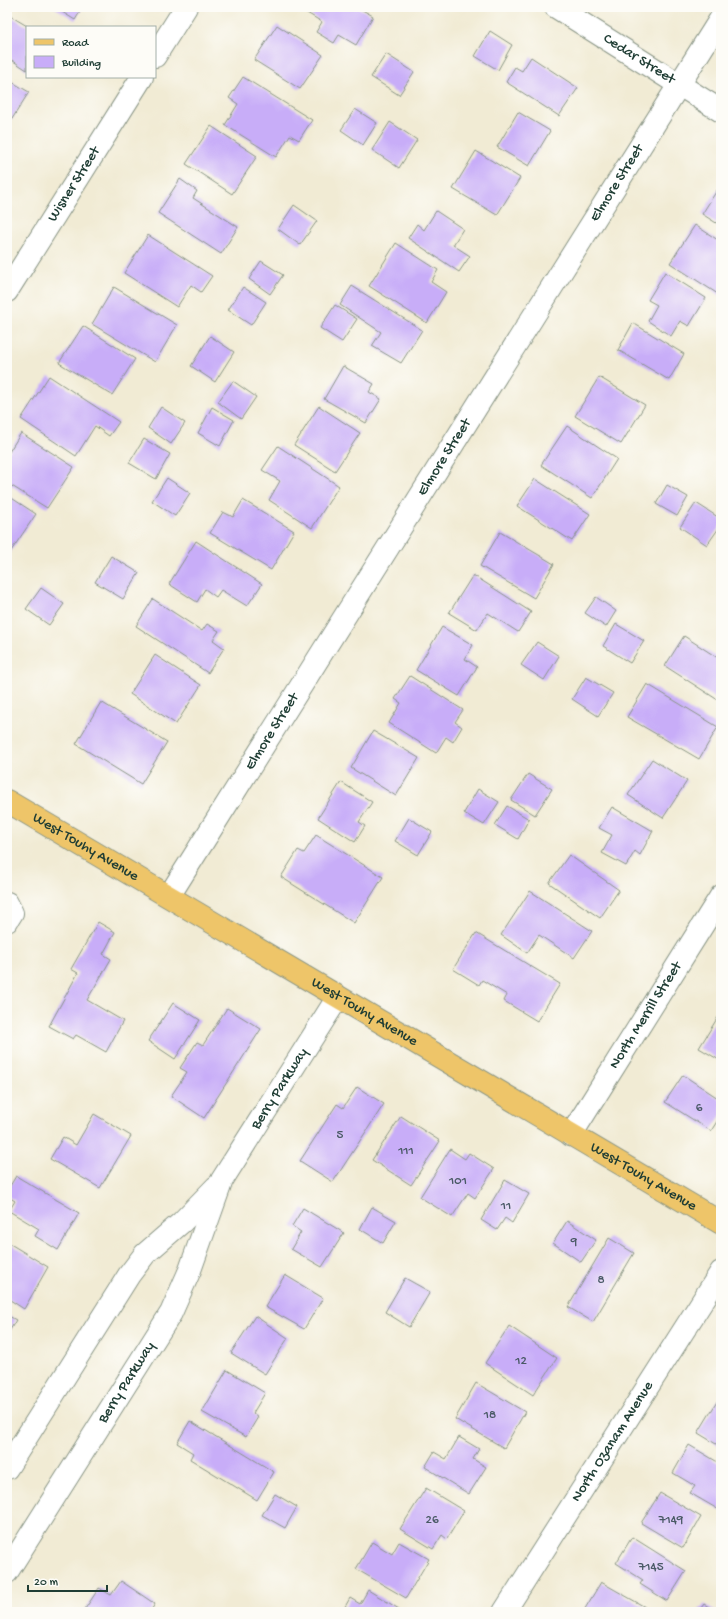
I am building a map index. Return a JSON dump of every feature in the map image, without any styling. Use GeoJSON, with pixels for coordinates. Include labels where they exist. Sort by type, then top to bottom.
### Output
{"type":"FeatureCollection","features":[{"type":"Feature","properties":{"kind":"main road","name":"West Touhy Avenue"},"geometry":{"type":"LineString","coordinates":[[7,801],[721,1223]]}},
{"type":"Feature","properties":{"kind":"street"},"geometry":{"type":"LineString","coordinates":[[156,54],[186,7]]}},
{"type":"Feature","properties":{"kind":"street","name":"Cedar Street"},"geometry":{"type":"LineString","coordinates":[[556,7],[721,111]]}},
{"type":"Feature","properties":{"kind":"street","name":"Elmore Street"},"geometry":{"type":"LineString","coordinates":[[169,896],[721,18]]}},
{"type":"Feature","properties":{"kind":"street","name":"Wisner Street"},"geometry":{"type":"LineString","coordinates":[[7,292],[141,78]]}},
{"type":"Feature","properties":{"kind":"street","name":"North Merrill Street"},"geometry":{"type":"LineString","coordinates":[[571,1135],[721,896]]}},
{"type":"Feature","properties":{"kind":"street"},"geometry":{"type":"LineString","coordinates":[[7,903],[12,913],[7,921]]}},
{"type":"Feature","properties":{"kind":"street","name":"Berry Parkway"},"geometry":{"type":"LineString","coordinates":[[7,1468],[129,1275],[145,1254],[182,1222],[222,1180],[338,997]]}},
{"type":"Feature","properties":{"kind":"street","name":"Berry Parkway"},"geometry":{"type":"LineString","coordinates":[[7,1572],[170,1313],[190,1270],[222,1180]]}},
{"type":"Feature","properties":{"kind":"street","name":"North Ozanam Avenue"},"geometry":{"type":"LineString","coordinates":[[504,1612],[721,1272]]}},
{"type":"Feature","properties":{"kind":"building"},"geometry":{"type":"Polygon","coordinates":[[[54,7],[83,7],[75,20],[54,7]]]}},
{"type":"Feature","properties":{"kind":"building"},"geometry":{"type":"Polygon","coordinates":[[[297,7],[357,7],[373,16],[356,45],[339,35],[334,43],[316,32],[322,22],[297,7]]]}},
{"type":"Feature","properties":{"kind":"building"},"geometry":{"type":"Polygon","coordinates":[[[7,14],[27,26],[26,69],[7,57],[7,14]]]}},
{"type":"Feature","properties":{"kind":"building"},"geometry":{"type":"Polygon","coordinates":[[[277,25],[323,55],[300,89],[254,60],[277,25]]]}},
{"type":"Feature","properties":{"kind":"building"},"geometry":{"type":"Polygon","coordinates":[[[490,31],[512,45],[498,70],[475,56],[490,31]]]}},
{"type":"Feature","properties":{"kind":"building"},"geometry":{"type":"Polygon","coordinates":[[[386,54],[414,72],[399,95],[371,77],[386,54]]]}},
{"type":"Feature","properties":{"kind":"building"},"geometry":{"type":"Polygon","coordinates":[[[531,57],[578,88],[559,116],[506,82],[515,67],[522,71],[531,57]]]}},
{"type":"Feature","properties":{"kind":"building"},"geometry":{"type":"Polygon","coordinates":[[[243,77],[312,120],[299,140],[290,135],[276,157],[225,125],[238,104],[229,98],[243,77]]]}},
{"type":"Feature","properties":{"kind":"building"},"geometry":{"type":"Polygon","coordinates":[[[7,79],[29,92],[12,119],[7,116],[7,79]]]}},
{"type":"Feature","properties":{"kind":"building"},"geometry":{"type":"Polygon","coordinates":[[[355,109],[377,123],[363,145],[341,130],[355,109]]]}},
{"type":"Feature","properties":{"kind":"building"},"geometry":{"type":"Polygon","coordinates":[[[518,112],[550,131],[529,166],[497,147],[518,112]]]}},
{"type":"Feature","properties":{"kind":"building"},"geometry":{"type":"Polygon","coordinates":[[[390,122],[417,140],[399,168],[372,150],[390,122]]]}},
{"type":"Feature","properties":{"kind":"building"},"geometry":{"type":"Polygon","coordinates":[[[211,126],[257,156],[232,194],[186,164],[211,126]]]}},
{"type":"Feature","properties":{"kind":"building"},"geometry":{"type":"Polygon","coordinates":[[[476,151],[520,178],[497,215],[453,189],[476,151]]]}},
{"type":"Feature","properties":{"kind":"building"},"geometry":{"type":"Polygon","coordinates":[[[180,179],[197,191],[193,198],[238,227],[221,254],[158,213],[180,179]]]}},
{"type":"Feature","properties":{"kind":"building"},"geometry":{"type":"Polygon","coordinates":[[[721,184],[721,226],[702,214],[721,184]]]}},
{"type":"Feature","properties":{"kind":"building"},"geometry":{"type":"Polygon","coordinates":[[[294,205],[317,221],[300,245],[278,229],[294,205]]]}},
{"type":"Feature","properties":{"kind":"building"},"geometry":{"type":"Polygon","coordinates":[[[436,211],[463,229],[453,245],[470,256],[459,272],[408,238],[417,224],[424,230],[436,211]]]}},
{"type":"Feature","properties":{"kind":"building"},"geometry":{"type":"Polygon","coordinates":[[[695,225],[721,242],[721,296],[670,263],[695,225]]]}},
{"type":"Feature","properties":{"kind":"building"},"geometry":{"type":"Polygon","coordinates":[[[148,235],[212,276],[201,292],[191,285],[177,307],[124,273],[148,235]]]}},
{"type":"Feature","properties":{"kind":"building"},"geometry":{"type":"Polygon","coordinates":[[[396,243],[438,270],[431,282],[446,292],[427,323],[369,286],[396,243]]]}},
{"type":"Feature","properties":{"kind":"building"},"geometry":{"type":"Polygon","coordinates":[[[261,261],[283,275],[270,294],[249,279],[261,261]]]}},
{"type":"Feature","properties":{"kind":"building"},"geometry":{"type":"Polygon","coordinates":[[[665,272],[706,298],[689,326],[680,321],[671,336],[648,321],[657,305],[648,300],[665,272]]]}},
{"type":"Feature","properties":{"kind":"building"},"geometry":{"type":"Polygon","coordinates":[[[352,286],[422,330],[401,363],[372,346],[381,332],[340,305],[352,286]]]}},
{"type":"Feature","properties":{"kind":"building"},"geometry":{"type":"Polygon","coordinates":[[[114,287],[177,325],[155,362],[92,324],[114,287]]]}},
{"type":"Feature","properties":{"kind":"building"},"geometry":{"type":"Polygon","coordinates":[[[243,287],[266,302],[251,325],[228,310],[243,287]]]}},
{"type":"Feature","properties":{"kind":"building"},"geometry":{"type":"Polygon","coordinates":[[[335,305],[357,319],[342,342],[320,328],[335,305]]]}},
{"type":"Feature","properties":{"kind":"building"},"geometry":{"type":"Polygon","coordinates":[[[633,323],[684,354],[669,380],[618,350],[633,323]]]}},
{"type":"Feature","properties":{"kind":"building"},"geometry":{"type":"Polygon","coordinates":[[[83,326],[135,359],[112,395],[59,363],[83,326]]]}},
{"type":"Feature","properties":{"kind":"building"},"geometry":{"type":"Polygon","coordinates":[[[210,336],[234,352],[215,382],[191,366],[210,336]]]}},
{"type":"Feature","properties":{"kind":"building"},"geometry":{"type":"Polygon","coordinates":[[[343,366],[374,384],[369,392],[381,399],[366,423],[324,399],[343,366]]]}},
{"type":"Feature","properties":{"kind":"building"},"geometry":{"type":"Polygon","coordinates":[[[49,376],[119,422],[109,436],[95,426],[76,456],[21,419],[49,376]]]}},
{"type":"Feature","properties":{"kind":"building"},"geometry":{"type":"Polygon","coordinates":[[[599,377],[645,405],[621,444],[575,416],[599,377]]]}},
{"type":"Feature","properties":{"kind":"building"},"geometry":{"type":"Polygon","coordinates":[[[233,381],[256,397],[241,419],[218,402],[233,381]]]}},
{"type":"Feature","properties":{"kind":"building"},"geometry":{"type":"Polygon","coordinates":[[[319,406],[360,433],[335,471],[294,445],[319,406]]]}},
{"type":"Feature","properties":{"kind":"building"},"geometry":{"type":"Polygon","coordinates":[[[161,407],[185,423],[171,444],[148,428],[161,407]]]}},
{"type":"Feature","properties":{"kind":"building"},"geometry":{"type":"Polygon","coordinates":[[[212,407],[234,420],[220,446],[198,433],[212,407]]]}},
{"type":"Feature","properties":{"kind":"building"},"geometry":{"type":"Polygon","coordinates":[[[567,426],[617,459],[592,498],[541,465],[567,426]]]}},
{"type":"Feature","properties":{"kind":"building"},"geometry":{"type":"Polygon","coordinates":[[[21,433],[74,467],[47,508],[7,483],[7,455],[21,433]]]}},
{"type":"Feature","properties":{"kind":"building"},"geometry":{"type":"Polygon","coordinates":[[[144,439],[170,454],[156,479],[129,463],[144,439]]]}},
{"type":"Feature","properties":{"kind":"building"},"geometry":{"type":"Polygon","coordinates":[[[278,446],[339,486],[312,528],[269,500],[280,481],[262,470],[278,446]]]}},
{"type":"Feature","properties":{"kind":"building"},"geometry":{"type":"Polygon","coordinates":[[[167,478],[190,493],[175,516],[152,501],[167,478]]]}},
{"type":"Feature","properties":{"kind":"building"},"geometry":{"type":"Polygon","coordinates":[[[535,479],[590,514],[572,541],[517,506],[535,479]]]}},
{"type":"Feature","properties":{"kind":"building"},"geometry":{"type":"Polygon","coordinates":[[[667,485],[688,497],[677,516],[656,504],[667,485]]]}},
{"type":"Feature","properties":{"kind":"building"},"geometry":{"type":"Polygon","coordinates":[[[7,495],[36,514],[9,554],[7,552],[7,495]]]}},
{"type":"Feature","properties":{"kind":"building"},"geometry":{"type":"Polygon","coordinates":[[[243,500],[294,531],[271,570],[210,533],[223,512],[233,517],[243,500]]]}},
{"type":"Feature","properties":{"kind":"building"},"geometry":{"type":"Polygon","coordinates":[[[696,503],[721,519],[721,525],[707,545],[680,527],[696,503]]]}},
{"type":"Feature","properties":{"kind":"building"},"geometry":{"type":"Polygon","coordinates":[[[500,532],[554,564],[534,598],[480,566],[500,532]]]}},
{"type":"Feature","properties":{"kind":"building"},"geometry":{"type":"Polygon","coordinates":[[[196,541],[262,584],[247,606],[221,590],[216,597],[205,589],[197,602],[169,584],[196,541]]]}},
{"type":"Feature","properties":{"kind":"building"},"geometry":{"type":"Polygon","coordinates":[[[111,556],[139,573],[123,599],[95,582],[111,556]]]}},
{"type":"Feature","properties":{"kind":"building"},"geometry":{"type":"Polygon","coordinates":[[[473,575],[531,612],[518,632],[488,613],[477,630],[449,613],[473,575]]]}},
{"type":"Feature","properties":{"kind":"building"},"geometry":{"type":"Polygon","coordinates":[[[41,588],[64,604],[49,625],[26,609],[41,588]]]}},
{"type":"Feature","properties":{"kind":"building"},"geometry":{"type":"Polygon","coordinates":[[[596,597],[616,611],[606,627],[585,613],[596,597]]]}},
{"type":"Feature","properties":{"kind":"building"},"geometry":{"type":"Polygon","coordinates":[[[153,599],[202,631],[207,624],[219,631],[213,640],[224,648],[208,673],[136,626],[153,599]]]}},
{"type":"Feature","properties":{"kind":"building"},"geometry":{"type":"Polygon","coordinates":[[[616,624],[644,641],[630,663],[603,646],[616,624]]]}},
{"type":"Feature","properties":{"kind":"building"},"geometry":{"type":"Polygon","coordinates":[[[442,627],[473,645],[465,659],[477,667],[459,696],[416,670],[442,627]]]}},
{"type":"Feature","properties":{"kind":"building"},"geometry":{"type":"Polygon","coordinates":[[[684,636],[721,660],[721,702],[665,666],[684,636]]]}},
{"type":"Feature","properties":{"kind":"building"},"geometry":{"type":"Polygon","coordinates":[[[537,642],[559,656],[544,680],[521,665],[537,642]]]}},
{"type":"Feature","properties":{"kind":"building"},"geometry":{"type":"Polygon","coordinates":[[[155,655],[201,685],[176,724],[130,694],[155,655]]]}},
{"type":"Feature","properties":{"kind":"building"},"geometry":{"type":"Polygon","coordinates":[[[410,676],[463,710],[455,722],[462,727],[453,742],[446,737],[436,753],[389,723],[401,703],[395,699],[410,676]]]}},
{"type":"Feature","properties":{"kind":"building"},"geometry":{"type":"Polygon","coordinates":[[[586,677],[613,693],[598,716],[572,699],[586,677]]]}},
{"type":"Feature","properties":{"kind":"building"},"geometry":{"type":"Polygon","coordinates":[[[647,684],[718,727],[699,759],[627,717],[647,684]]]}},
{"type":"Feature","properties":{"kind":"building"},"geometry":{"type":"Polygon","coordinates":[[[101,702],[167,742],[141,784],[76,744],[101,702]]]}},
{"type":"Feature","properties":{"kind":"building"},"geometry":{"type":"Polygon","coordinates":[[[373,731],[419,758],[396,796],[351,768],[373,731]]]}},
{"type":"Feature","properties":{"kind":"building"},"geometry":{"type":"Polygon","coordinates":[[[652,759],[687,781],[663,818],[628,795],[652,759]]]}},
{"type":"Feature","properties":{"kind":"building"},"geometry":{"type":"Polygon","coordinates":[[[528,774],[552,789],[535,815],[511,800],[528,774]]]}},
{"type":"Feature","properties":{"kind":"building"},"geometry":{"type":"Polygon","coordinates":[[[341,782],[372,802],[359,822],[365,826],[355,842],[318,818],[341,782]]]}},
{"type":"Feature","properties":{"kind":"building"},"geometry":{"type":"Polygon","coordinates":[[[478,789],[499,802],[484,825],[464,813],[478,789]]]}},
{"type":"Feature","properties":{"kind":"building"},"geometry":{"type":"Polygon","coordinates":[[[507,806],[529,819],[518,839],[495,825],[507,806]]]}},
{"type":"Feature","properties":{"kind":"building"},"geometry":{"type":"Polygon","coordinates":[[[612,807],[653,831],[640,855],[635,851],[626,866],[602,853],[612,835],[599,828],[612,807]]]}},
{"type":"Feature","properties":{"kind":"building"},"geometry":{"type":"Polygon","coordinates":[[[409,818],[432,832],[418,855],[395,841],[409,818]]]}},
{"type":"Feature","properties":{"kind":"building"},"geometry":{"type":"Polygon","coordinates":[[[316,835],[383,877],[354,923],[281,877],[298,850],[304,853],[316,835]]]}},
{"type":"Feature","properties":{"kind":"building"},"geometry":{"type":"Polygon","coordinates":[[[569,855],[619,890],[600,918],[549,883],[569,855]]]}},
{"type":"Feature","properties":{"kind":"building"},"geometry":{"type":"Polygon","coordinates":[[[530,891],[592,931],[574,958],[539,935],[527,953],[501,935],[530,891]]]}},
{"type":"Feature","properties":{"kind":"building"},"geometry":{"type":"Polygon","coordinates":[[[98,922],[115,932],[103,954],[111,959],[87,1000],[123,1021],[106,1052],[76,1035],[73,1039],[49,1026],[78,973],[71,969],[98,922]]]}},
{"type":"Feature","properties":{"kind":"building"},"geometry":{"type":"Polygon","coordinates":[[[476,933],[560,984],[537,1021],[504,1001],[507,995],[482,980],[479,985],[453,969],[476,933]]]}},
{"type":"Feature","properties":{"kind":"building"},"geometry":{"type":"Polygon","coordinates":[[[173,1003],[200,1020],[175,1059],[148,1041],[173,1003]]]}},
{"type":"Feature","properties":{"kind":"building"},"geometry":{"type":"Polygon","coordinates":[[[227,1008],[261,1029],[204,1118],[171,1096],[187,1072],[180,1068],[197,1042],[203,1045],[227,1008]]]}},
{"type":"Feature","properties":{"kind":"building"},"geometry":{"type":"Polygon","coordinates":[[[718,1017],[721,1018],[721,1061],[699,1048],[718,1017]]]}},
{"type":"Feature","properties":{"kind":"building"},"geometry":{"type":"Polygon","coordinates":[[[683,1075],[721,1100],[721,1115],[711,1131],[665,1102],[683,1075]]]}},
{"type":"Feature","properties":{"kind":"building"},"geometry":{"type":"Polygon","coordinates":[[[357,1087],[384,1104],[333,1182],[300,1161],[337,1104],[343,1108],[357,1087]]]}},
{"type":"Feature","properties":{"kind":"building"},"geometry":{"type":"Polygon","coordinates":[[[94,1114],[131,1136],[100,1188],[50,1159],[63,1137],[76,1145],[94,1114]]]}},
{"type":"Feature","properties":{"kind":"building"},"geometry":{"type":"Polygon","coordinates":[[[401,1116],[440,1141],[411,1185],[372,1160],[401,1116]]]}},
{"type":"Feature","properties":{"kind":"building"},"geometry":{"type":"Polygon","coordinates":[[[450,1149],[465,1159],[469,1153],[494,1169],[475,1198],[468,1193],[452,1217],[420,1197],[450,1149]]]}},
{"type":"Feature","properties":{"kind":"building"},"geometry":{"type":"Polygon","coordinates":[[[16,1176],[79,1213],[58,1250],[35,1236],[39,1229],[9,1211],[15,1201],[7,1196],[7,1191],[16,1176]]]}},
{"type":"Feature","properties":{"kind":"building"},"geometry":{"type":"Polygon","coordinates":[[[505,1180],[529,1194],[512,1223],[505,1218],[497,1230],[481,1220],[505,1180]]]}},
{"type":"Feature","properties":{"kind":"building"},"geometry":{"type":"Polygon","coordinates":[[[372,1207],[396,1221],[383,1243],[360,1229],[372,1207]]]}},
{"type":"Feature","properties":{"kind":"building"},"geometry":{"type":"Polygon","coordinates":[[[303,1208],[344,1233],[322,1267],[291,1249],[301,1232],[292,1226],[303,1208]]]}},
{"type":"Feature","properties":{"kind":"building"},"geometry":{"type":"Polygon","coordinates":[[[567,1221],[596,1240],[581,1262],[553,1243],[567,1221]]]}},
{"type":"Feature","properties":{"kind":"building"},"geometry":{"type":"Polygon","coordinates":[[[609,1238],[634,1253],[593,1322],[568,1307],[609,1238]]]}},
{"type":"Feature","properties":{"kind":"building"},"geometry":{"type":"Polygon","coordinates":[[[7,1242],[48,1267],[24,1309],[7,1298],[7,1242]]]}},
{"type":"Feature","properties":{"kind":"building"},"geometry":{"type":"Polygon","coordinates":[[[285,1275],[323,1298],[304,1329],[265,1307],[285,1275]]]}},
{"type":"Feature","properties":{"kind":"building"},"geometry":{"type":"Polygon","coordinates":[[[405,1278],[430,1292],[409,1327],[385,1312],[405,1278]]]}},
{"type":"Feature","properties":{"kind":"building"},"geometry":{"type":"Polygon","coordinates":[[[7,1315],[16,1320],[7,1335],[7,1315]]]}},
{"type":"Feature","properties":{"kind":"building"},"geometry":{"type":"Polygon","coordinates":[[[255,1316],[288,1338],[265,1374],[231,1353],[255,1316]]]}},
{"type":"Feature","properties":{"kind":"building"},"geometry":{"type":"Polygon","coordinates":[[[509,1326],[557,1358],[533,1395],[485,1363],[509,1326]]]}},
{"type":"Feature","properties":{"kind":"building"},"geometry":{"type":"Polygon","coordinates":[[[227,1370],[265,1393],[253,1413],[258,1417],[246,1437],[202,1412],[227,1370]]]}},
{"type":"Feature","properties":{"kind":"building"},"geometry":{"type":"Polygon","coordinates":[[[476,1383],[525,1412],[504,1448],[455,1419],[476,1383]]]}},
{"type":"Feature","properties":{"kind":"building"},"geometry":{"type":"Polygon","coordinates":[[[718,1400],[721,1402],[721,1447],[698,1433],[718,1400]]]}},
{"type":"Feature","properties":{"kind":"building"},"geometry":{"type":"Polygon","coordinates":[[[190,1421],[274,1472],[257,1500],[190,1459],[193,1453],[177,1443],[190,1421]]]}},
{"type":"Feature","properties":{"kind":"building"},"geometry":{"type":"Polygon","coordinates":[[[459,1437],[479,1449],[473,1459],[486,1467],[469,1494],[425,1467],[434,1452],[446,1459],[459,1437]]]}},
{"type":"Feature","properties":{"kind":"building"},"geometry":{"type":"Polygon","coordinates":[[[689,1445],[721,1464],[721,1511],[690,1493],[695,1486],[673,1473],[689,1445]]]}},
{"type":"Feature","properties":{"kind":"building"},"geometry":{"type":"Polygon","coordinates":[[[426,1488],[464,1511],[447,1539],[442,1535],[433,1549],[400,1529],[426,1488]]]}},
{"type":"Feature","properties":{"kind":"building"},"geometry":{"type":"Polygon","coordinates":[[[660,1493],[701,1517],[683,1548],[641,1523],[660,1493]]]}},
{"type":"Feature","properties":{"kind":"building"},"geometry":{"type":"Polygon","coordinates":[[[275,1494],[297,1507],[285,1528],[262,1515],[275,1494]]]}},
{"type":"Feature","properties":{"kind":"building"},"geometry":{"type":"Polygon","coordinates":[[[632,1537],[686,1571],[667,1601],[640,1584],[643,1580],[616,1563],[632,1537]]]}},
{"type":"Feature","properties":{"kind":"building"},"geometry":{"type":"Polygon","coordinates":[[[372,1542],[392,1554],[399,1542],[429,1559],[406,1598],[356,1569],[372,1542]]]}},
{"type":"Feature","properties":{"kind":"building"},"geometry":{"type":"Polygon","coordinates":[[[121,1581],[155,1604],[150,1612],[83,1612],[99,1588],[111,1595],[121,1581]]]}},
{"type":"Feature","properties":{"kind":"building"},"geometry":{"type":"Polygon","coordinates":[[[601,1582],[645,1607],[642,1612],[583,1612],[601,1582]]]}},
{"type":"Feature","properties":{"kind":"building"},"geometry":{"type":"Polygon","coordinates":[[[368,1590],[399,1609],[397,1612],[342,1612],[350,1598],[360,1604],[368,1590]]]}},
{"type":"Feature","properties":{"kind":"building"},"geometry":{"type":"Polygon","coordinates":[[[704,1604],[717,1612],[698,1612],[704,1604]]]}}]}
